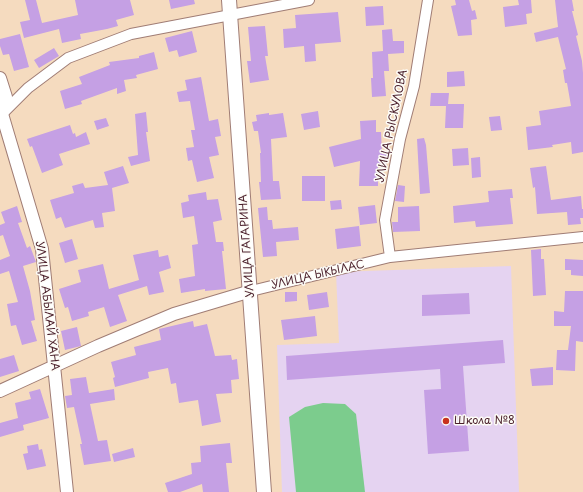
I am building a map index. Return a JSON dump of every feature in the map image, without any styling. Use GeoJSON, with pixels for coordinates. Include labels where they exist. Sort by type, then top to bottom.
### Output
{"type":"FeatureCollection","features":[{"type":"Feature","properties":{"kind":"main road","name":"УЛИЦА ГАГАРИНА"},"geometry":{"type":"LineString","coordinates":[[230,7],[264,492]]}},
{"type":"Feature","properties":{"kind":"street"},"geometry":{"type":"LineString","coordinates":[[1,115],[28,88],[68,58],[131,34],[230,7],[309,0]]}},
{"type":"Feature","properties":{"kind":"street","name":"УЛИЦА РЫСКУЛОВА"},"geometry":{"type":"LineString","coordinates":[[390,257],[385,220],[400,139],[414,86],[428,0]]}},
{"type":"Feature","properties":{"kind":"street","name":"УЛИЦА АБЫЛАЙ ХАНА"},"geometry":{"type":"LineString","coordinates":[[0,78],[6,97],[1,115],[42,249],[68,492]]}},
{"type":"Feature","properties":{"kind":"street","name":"УЛИЦА ЫКЫЛАС"},"geometry":{"type":"LineString","coordinates":[[0,391],[55,368],[98,346],[174,314],[251,291],[390,257],[583,237]]}},
{"type":"Feature","properties":{"kind":"shaded area"},"geometry":{"type":"Polygon","coordinates":[[[511,266],[519,492],[282,492],[277,345],[339,343],[336,272],[511,266]]]}},
{"type":"Feature","properties":{"kind":"green space"},"geometry":{"type":"Polygon","coordinates":[[[323,403],[345,404],[356,414],[365,492],[296,492],[289,417],[305,407],[323,403]]]}},
{"type":"Feature","properties":{"kind":"building"},"geometry":{"type":"Polygon","coordinates":[[[25,0],[36,0],[42,23],[78,15],[75,0],[130,0],[134,15],[116,20],[118,26],[80,34],[81,39],[62,43],[59,29],[24,38],[20,22],[30,20],[25,0]]]}},
{"type":"Feature","properties":{"kind":"building"},"geometry":{"type":"Polygon","coordinates":[[[169,0],[194,0],[195,4],[171,9],[169,0]]]}},
{"type":"Feature","properties":{"kind":"building"},"geometry":{"type":"Polygon","coordinates":[[[455,0],[469,0],[472,11],[475,10],[477,19],[471,20],[472,35],[458,36],[451,6],[456,5],[455,0]]]}},
{"type":"Feature","properties":{"kind":"building"},"geometry":{"type":"Polygon","coordinates":[[[518,0],[531,0],[532,13],[526,14],[527,24],[505,27],[503,7],[519,5],[518,0]]]}},
{"type":"Feature","properties":{"kind":"building"},"geometry":{"type":"Polygon","coordinates":[[[555,0],[572,0],[574,11],[572,11],[578,35],[576,36],[582,61],[583,152],[572,154],[571,142],[552,145],[553,147],[528,150],[526,127],[541,125],[539,111],[571,106],[563,70],[566,69],[558,37],[536,42],[534,33],[558,27],[555,0]]]}},
{"type":"Feature","properties":{"kind":"building"},"geometry":{"type":"Polygon","coordinates":[[[383,6],[384,25],[366,26],[365,7],[383,6]]]}},
{"type":"Feature","properties":{"kind":"building"},"geometry":{"type":"Polygon","coordinates":[[[338,12],[341,42],[315,44],[316,61],[305,62],[304,46],[284,48],[283,29],[296,28],[295,15],[338,12]]]}},
{"type":"Feature","properties":{"kind":"building"},"geometry":{"type":"Polygon","coordinates":[[[265,26],[268,56],[265,56],[269,80],[250,83],[247,61],[251,61],[248,27],[265,26]]]}},
{"type":"Feature","properties":{"kind":"building"},"geometry":{"type":"Polygon","coordinates":[[[392,29],[393,41],[404,41],[404,53],[388,54],[389,71],[384,71],[386,96],[372,97],[372,52],[383,51],[382,30],[392,29]]]}},
{"type":"Feature","properties":{"kind":"building"},"geometry":{"type":"Polygon","coordinates":[[[192,31],[197,52],[179,57],[177,50],[169,52],[165,38],[192,31]]]}},
{"type":"Feature","properties":{"kind":"building"},"geometry":{"type":"Polygon","coordinates":[[[20,34],[29,67],[14,71],[9,54],[3,55],[0,46],[0,39],[20,34]]]}},
{"type":"Feature","properties":{"kind":"building"},"geometry":{"type":"Polygon","coordinates":[[[54,48],[59,56],[39,68],[34,60],[54,48]]]}},
{"type":"Feature","properties":{"kind":"building"},"geometry":{"type":"Polygon","coordinates":[[[154,52],[158,69],[136,75],[137,78],[124,80],[126,91],[117,94],[117,88],[81,101],[82,104],[65,109],[60,91],[82,84],[79,77],[110,65],[109,62],[139,58],[139,56],[154,52]]]}},
{"type":"Feature","properties":{"kind":"building"},"geometry":{"type":"Polygon","coordinates":[[[464,71],[465,86],[447,87],[447,72],[464,71]]]}},
{"type":"Feature","properties":{"kind":"building"},"geometry":{"type":"Polygon","coordinates":[[[201,77],[209,121],[218,119],[221,136],[215,137],[219,155],[209,157],[214,178],[197,182],[192,160],[188,161],[186,148],[194,147],[191,130],[195,130],[190,101],[179,102],[177,92],[187,90],[185,80],[201,77]]]}},
{"type":"Feature","properties":{"kind":"building"},"geometry":{"type":"Polygon","coordinates":[[[431,93],[449,93],[448,104],[464,104],[463,128],[445,128],[446,106],[430,106],[431,93]]]}},
{"type":"Feature","properties":{"kind":"building"},"geometry":{"type":"Polygon","coordinates":[[[318,111],[320,127],[304,130],[301,114],[318,111]]]}},
{"type":"Feature","properties":{"kind":"building"},"geometry":{"type":"Polygon","coordinates":[[[146,112],[148,132],[146,132],[150,161],[131,166],[128,157],[138,155],[135,114],[146,112]]]}},
{"type":"Feature","properties":{"kind":"building"},"geometry":{"type":"Polygon","coordinates":[[[269,113],[269,115],[283,113],[287,137],[271,139],[273,181],[279,181],[281,199],[261,200],[259,182],[261,182],[261,153],[258,131],[254,131],[252,122],[257,121],[256,115],[269,113]]]}},
{"type":"Feature","properties":{"kind":"building"},"geometry":{"type":"Polygon","coordinates":[[[500,116],[502,130],[491,131],[489,117],[500,116]]]}},
{"type":"Feature","properties":{"kind":"building"},"geometry":{"type":"Polygon","coordinates":[[[106,118],[109,126],[97,130],[94,121],[106,118]]]}},
{"type":"Feature","properties":{"kind":"building"},"geometry":{"type":"Polygon","coordinates":[[[376,120],[376,132],[381,132],[382,154],[387,154],[386,167],[378,167],[378,186],[359,186],[360,161],[334,167],[329,147],[361,139],[360,121],[376,120]]]}},
{"type":"Feature","properties":{"kind":"building"},"geometry":{"type":"Polygon","coordinates":[[[70,125],[73,134],[75,133],[76,137],[86,132],[90,144],[59,154],[63,165],[42,173],[32,146],[30,147],[27,139],[70,125]]]}},
{"type":"Feature","properties":{"kind":"building"},"geometry":{"type":"Polygon","coordinates":[[[424,138],[426,145],[430,193],[420,194],[417,139],[424,138]]]}},
{"type":"Feature","properties":{"kind":"building"},"geometry":{"type":"Polygon","coordinates":[[[468,148],[469,165],[453,166],[452,149],[468,148]]]}},
{"type":"Feature","properties":{"kind":"building"},"geometry":{"type":"Polygon","coordinates":[[[480,157],[481,177],[472,178],[471,158],[480,157]]]}},
{"type":"Feature","properties":{"kind":"building"},"geometry":{"type":"Polygon","coordinates":[[[123,166],[129,183],[112,188],[115,211],[102,213],[104,227],[95,228],[93,220],[65,228],[61,217],[56,219],[50,200],[74,193],[72,186],[83,183],[85,188],[108,185],[104,172],[123,166]]]}},
{"type":"Feature","properties":{"kind":"building"},"geometry":{"type":"Polygon","coordinates":[[[546,166],[551,200],[581,196],[583,218],[580,218],[581,224],[568,225],[567,212],[537,214],[535,187],[533,188],[530,168],[546,166]]]}},
{"type":"Feature","properties":{"kind":"building"},"geometry":{"type":"Polygon","coordinates":[[[302,176],[325,176],[325,201],[302,201],[302,176]]]}},
{"type":"Feature","properties":{"kind":"building"},"geometry":{"type":"Polygon","coordinates":[[[398,185],[405,186],[404,202],[395,201],[398,185]]]}},
{"type":"Feature","properties":{"kind":"building"},"geometry":{"type":"Polygon","coordinates":[[[512,189],[513,198],[510,198],[513,224],[476,227],[475,221],[454,223],[453,206],[489,202],[488,191],[512,189]]]}},
{"type":"Feature","properties":{"kind":"building"},"geometry":{"type":"Polygon","coordinates":[[[206,192],[207,200],[218,199],[222,220],[213,222],[216,242],[223,242],[224,251],[222,251],[226,289],[205,291],[205,289],[181,293],[179,279],[195,276],[192,245],[198,244],[194,216],[183,218],[181,203],[189,201],[188,195],[206,192]]]}},
{"type":"Feature","properties":{"kind":"building"},"geometry":{"type":"Polygon","coordinates":[[[341,200],[342,209],[331,210],[330,201],[341,200]]]}},
{"type":"Feature","properties":{"kind":"building"},"geometry":{"type":"Polygon","coordinates":[[[375,205],[377,223],[360,225],[358,207],[375,205]]]}},
{"type":"Feature","properties":{"kind":"building"},"geometry":{"type":"Polygon","coordinates":[[[17,206],[22,222],[18,223],[27,248],[30,246],[36,262],[23,266],[30,291],[35,320],[31,321],[37,341],[22,345],[16,325],[11,326],[7,304],[18,302],[9,271],[0,274],[0,260],[10,256],[3,235],[0,236],[0,225],[5,223],[1,212],[17,206]]]}},
{"type":"Feature","properties":{"kind":"building"},"geometry":{"type":"Polygon","coordinates":[[[419,206],[420,231],[393,232],[392,222],[398,222],[398,207],[419,206]]]}},
{"type":"Feature","properties":{"kind":"building"},"geometry":{"type":"Polygon","coordinates":[[[267,207],[268,220],[272,220],[273,229],[298,227],[299,240],[276,242],[277,256],[263,257],[258,208],[267,207]]]}},
{"type":"Feature","properties":{"kind":"building"},"geometry":{"type":"Polygon","coordinates":[[[359,226],[361,246],[337,249],[335,229],[359,226]]]}},
{"type":"Feature","properties":{"kind":"building"},"geometry":{"type":"Polygon","coordinates":[[[72,239],[78,259],[65,263],[59,243],[72,239]]]}},
{"type":"Feature","properties":{"kind":"building"},"geometry":{"type":"Polygon","coordinates":[[[541,249],[541,259],[544,259],[546,295],[533,296],[531,250],[541,249]]]}},
{"type":"Feature","properties":{"kind":"building"},"geometry":{"type":"Polygon","coordinates":[[[158,250],[159,257],[168,255],[171,268],[159,272],[164,292],[149,295],[147,286],[118,295],[127,321],[110,327],[104,307],[88,312],[89,316],[72,321],[68,307],[65,308],[59,289],[81,282],[78,270],[103,264],[109,289],[139,280],[133,255],[158,250]]]}},
{"type":"Feature","properties":{"kind":"building"},"geometry":{"type":"Polygon","coordinates":[[[565,259],[583,260],[583,276],[571,275],[571,270],[565,270],[565,259]]]}},
{"type":"Feature","properties":{"kind":"building"},"geometry":{"type":"Polygon","coordinates":[[[565,291],[583,291],[583,342],[576,341],[575,371],[556,370],[557,350],[568,350],[571,326],[554,326],[554,311],[564,312],[565,291]]]}},
{"type":"Feature","properties":{"kind":"building"},"geometry":{"type":"Polygon","coordinates":[[[285,292],[297,292],[297,301],[285,302],[285,292]]]}},
{"type":"Feature","properties":{"kind":"building"},"geometry":{"type":"Polygon","coordinates":[[[327,292],[329,307],[309,310],[307,295],[327,292]]]}},
{"type":"Feature","properties":{"kind":"building"},"geometry":{"type":"Polygon","coordinates":[[[469,293],[470,314],[422,316],[422,295],[469,293]]]}},
{"type":"Feature","properties":{"kind":"building"},"geometry":{"type":"Polygon","coordinates":[[[315,316],[317,336],[284,340],[281,320],[315,316]]]}},
{"type":"Feature","properties":{"kind":"building"},"geometry":{"type":"Polygon","coordinates":[[[193,321],[194,327],[207,324],[215,356],[231,355],[232,360],[237,359],[239,379],[231,380],[232,393],[216,394],[221,422],[202,426],[198,400],[179,403],[176,383],[171,384],[168,368],[148,372],[149,378],[115,387],[113,378],[115,377],[111,362],[136,355],[134,347],[161,340],[159,329],[193,321]]]}},
{"type":"Feature","properties":{"kind":"building"},"geometry":{"type":"Polygon","coordinates":[[[77,327],[81,346],[65,350],[61,331],[77,327]]]}},
{"type":"Feature","properties":{"kind":"building","name":"Школа №8"},"geometry":{"type":"Polygon","coordinates":[[[503,340],[505,363],[463,366],[469,451],[428,454],[424,390],[441,389],[440,369],[287,380],[286,356],[503,340]]]}},
{"type":"Feature","properties":{"kind":"building"},"geometry":{"type":"Polygon","coordinates":[[[14,355],[19,371],[0,377],[0,359],[14,355]]]}},
{"type":"Feature","properties":{"kind":"building"},"geometry":{"type":"Polygon","coordinates":[[[553,367],[553,385],[532,386],[530,369],[553,367]]]}},
{"type":"Feature","properties":{"kind":"building"},"geometry":{"type":"Polygon","coordinates":[[[86,377],[89,393],[114,389],[115,400],[90,404],[98,441],[107,440],[111,461],[84,465],[80,444],[82,444],[74,407],[67,408],[65,396],[72,395],[70,379],[86,377]]]}},
{"type":"Feature","properties":{"kind":"building"},"geometry":{"type":"Polygon","coordinates":[[[40,389],[49,418],[23,425],[24,430],[0,437],[0,423],[18,418],[15,403],[31,399],[29,392],[40,389]]]}},
{"type":"Feature","properties":{"kind":"building"},"geometry":{"type":"Polygon","coordinates":[[[230,443],[232,463],[226,463],[229,492],[203,492],[202,484],[180,492],[168,492],[165,483],[192,474],[191,463],[201,462],[200,446],[230,443]]]}},
{"type":"Feature","properties":{"kind":"building"},"geometry":{"type":"Polygon","coordinates":[[[38,444],[39,450],[42,449],[46,466],[27,470],[23,454],[28,453],[27,446],[38,444]]]}},
{"type":"Feature","properties":{"kind":"building"},"geometry":{"type":"Polygon","coordinates":[[[133,448],[135,457],[114,462],[112,454],[133,448]]]}},
{"type":"Feature","properties":{"kind":"place","name":"Школа №8"},"geometry":{"type":"Point","coordinates":[446,421]}}]}
